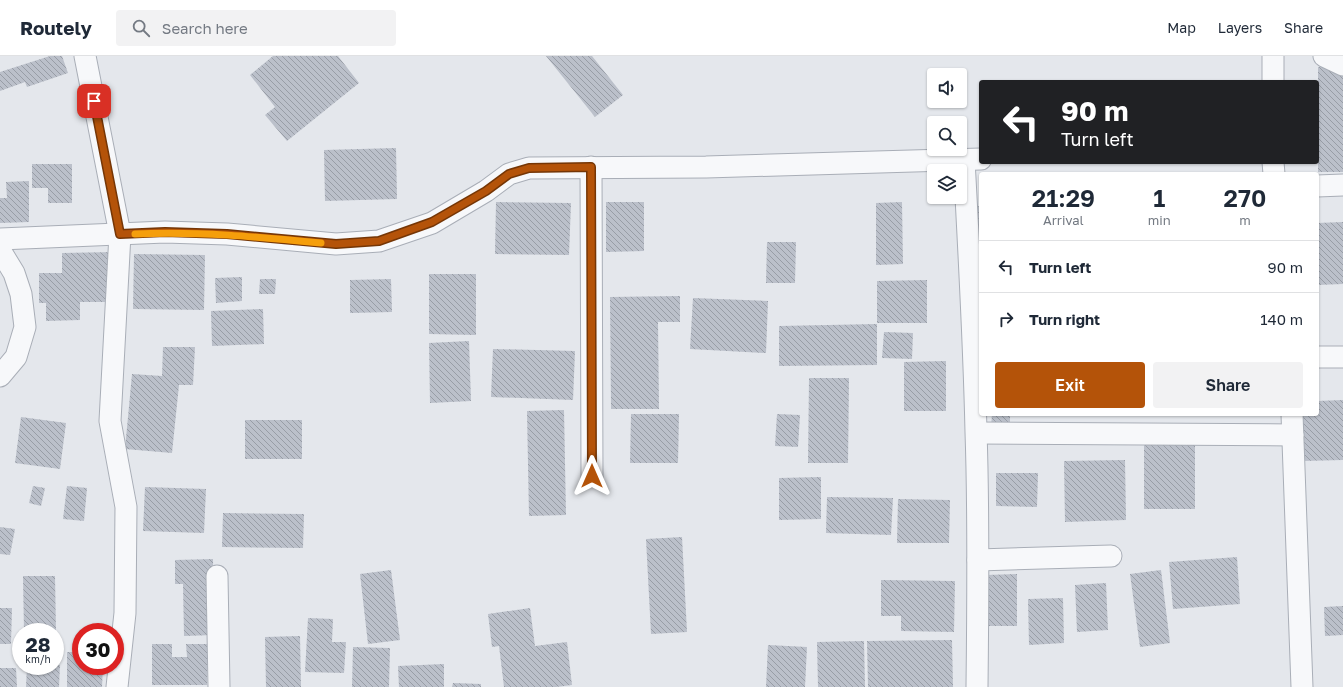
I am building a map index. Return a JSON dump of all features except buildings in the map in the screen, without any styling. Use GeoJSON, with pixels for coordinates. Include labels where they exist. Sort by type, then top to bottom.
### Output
{"type":"FeatureCollection","features":[{"type":"Feature","properties":{"kind":"street"},"geometry":{"type":"LineString","coordinates":[[85,56],[120,234],[110,421],[126,506],[125,613],[117,687]]}},
{"type":"Feature","properties":{"kind":"street"},"geometry":{"type":"LineString","coordinates":[[1273,56],[1273,80]]}},
{"type":"Feature","properties":{"kind":"street"},"geometry":{"type":"LineString","coordinates":[[1324,56],[1343,65]]}},
{"type":"Feature","properties":{"kind":"street"},"geometry":{"type":"LineString","coordinates":[[0,239],[165,232],[227,234],[336,244],[379,241],[432,222],[486,191],[509,174],[529,168],[706,167],[973,160],[971,272],[978,560],[977,687]]}},
{"type":"Feature","properties":{"kind":"street"},"geometry":{"type":"LineString","coordinates":[[591,167],[592,476]]}},
{"type":"Feature","properties":{"kind":"street"},"geometry":{"type":"LineString","coordinates":[[1319,186],[1343,185]]}},
{"type":"Feature","properties":{"kind":"street"},"geometry":{"type":"LineString","coordinates":[[0,250],[14,273],[21,294],[25,326],[16,357],[0,376]]}},
{"type":"Feature","properties":{"kind":"street"},"geometry":{"type":"LineString","coordinates":[[1319,357],[1343,357]]}},
{"type":"Feature","properties":{"kind":"street"},"geometry":{"type":"LineString","coordinates":[[1292,416],[1302,687]]}},
{"type":"Feature","properties":{"kind":"street"},"geometry":{"type":"LineString","coordinates":[[976,433],[1293,435]]}},
{"type":"Feature","properties":{"kind":"street"},"geometry":{"type":"LineString","coordinates":[[978,560],[1111,556]]}},
{"type":"Feature","properties":{"kind":"street"},"geometry":{"type":"LineString","coordinates":[[217,576],[218,687]]}},
{"type":"Feature","properties":{"kind":"slow traffic"},"geometry":{"type":"LineString","coordinates":[[135,234],[165,232],[227,234],[321,243]]}},
{"type":"Feature","properties":{"kind":"route"},"geometry":{"type":"LineString","coordinates":[[94,101],[120,234],[165,232],[227,234],[336,244],[379,241],[432,222],[486,191],[509,174],[529,168],[591,167],[592,476]]}}]}
